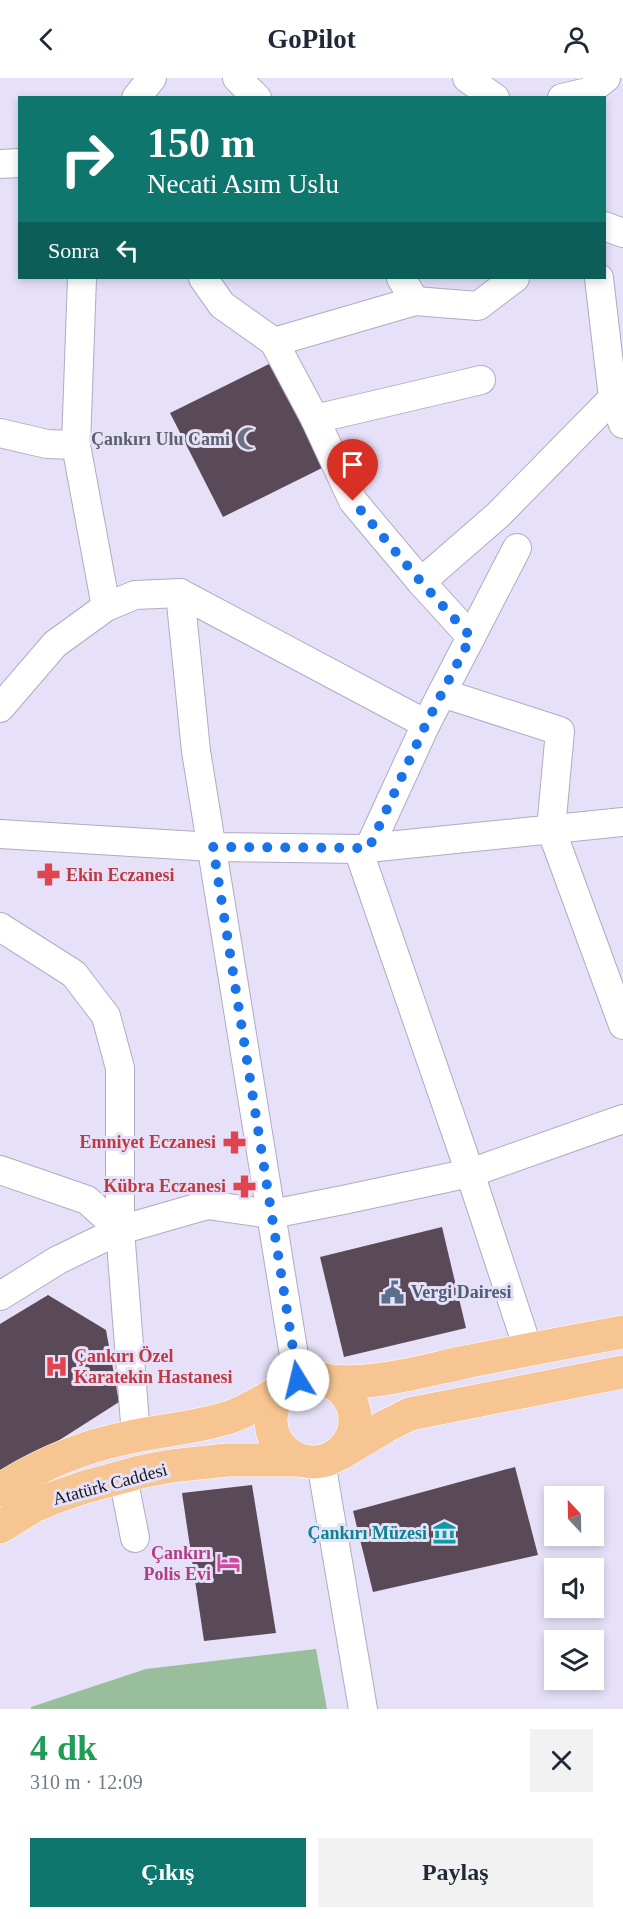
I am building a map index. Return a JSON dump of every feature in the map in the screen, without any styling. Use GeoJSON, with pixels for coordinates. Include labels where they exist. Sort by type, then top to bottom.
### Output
{"type":"FeatureCollection","features":[{"type":"Feature","properties":{"kind":"main road"},"geometry":{"type":"LineString","coordinates":[[623,1332],[390,1378],[345,1383],[320,1378],[293,1384],[280,1394],[274,1404],[271,1426],[274,1437],[288,1455],[320,1458],[392,1422],[417,1413],[623,1372]]}},
{"type":"Feature","properties":{"kind":"main road"},"geometry":{"type":"LineString","coordinates":[[320,1458],[353,1436],[356,1425],[353,1404],[340,1387],[331,1381]]}},
{"type":"Feature","properties":{"kind":"main road","name":"Atatürk Caddesi"},"geometry":{"type":"LineString","coordinates":[[0,1490],[65,1455],[136,1436],[184,1429],[229,1417],[293,1384]]}},
{"type":"Feature","properties":{"kind":"main road","name":"Atatürk Caddesi"},"geometry":{"type":"LineString","coordinates":[[0,1527],[44,1502],[85,1487],[171,1466],[245,1459],[320,1458]]}},
{"type":"Feature","properties":{"kind":"street"},"geometry":{"type":"LineString","coordinates":[[138,96],[153,78]]}},
{"type":"Feature","properties":{"kind":"street"},"geometry":{"type":"LineString","coordinates":[[153,78],[157,96]]}},
{"type":"Feature","properties":{"kind":"street"},"geometry":{"type":"LineString","coordinates":[[237,78],[255,96]]}},
{"type":"Feature","properties":{"kind":"street"},"geometry":{"type":"LineString","coordinates":[[467,78],[492,96]]}},
{"type":"Feature","properties":{"kind":"street"},"geometry":{"type":"LineString","coordinates":[[0,164],[18,163]]}},
{"type":"Feature","properties":{"kind":"street"},"geometry":{"type":"LineString","coordinates":[[606,227],[623,233]]}},
{"type":"Feature","properties":{"kind":"street"},"geometry":{"type":"LineString","coordinates":[[82,279],[76,445],[106,607]]}},
{"type":"Feature","properties":{"kind":"street"},"geometry":{"type":"LineString","coordinates":[[205,279],[222,304],[274,342],[315,419],[353,501],[471,637]]}},
{"type":"Feature","properties":{"kind":"street"},"geometry":{"type":"LineString","coordinates":[[274,342],[408,289],[478,306],[514,279]]}},
{"type":"Feature","properties":{"kind":"street"},"geometry":{"type":"LineString","coordinates":[[421,582],[620,408],[599,279]]}},
{"type":"Feature","properties":{"kind":"street"},"geometry":{"type":"LineString","coordinates":[[315,419],[481,380]]}},
{"type":"Feature","properties":{"kind":"street"},"geometry":{"type":"LineString","coordinates":[[0,433],[47,444],[76,445]]}},
{"type":"Feature","properties":{"kind":"street"},"geometry":{"type":"LineString","coordinates":[[518,548],[364,848],[528,1349]]}},
{"type":"Feature","properties":{"kind":"street"},"geometry":{"type":"LineString","coordinates":[[180,593],[196,751],[272,1214],[293,1384]]}},
{"type":"Feature","properties":{"kind":"street"},"geometry":{"type":"LineString","coordinates":[[0,708],[55,644],[106,607],[135,595],[180,593],[426,724]]}},
{"type":"Feature","properties":{"kind":"street"},"geometry":{"type":"LineString","coordinates":[[442,693],[560,731],[551,829],[623,1025]]}},
{"type":"Feature","properties":{"kind":"street"},"geometry":{"type":"LineString","coordinates":[[0,834],[213,847],[364,848],[623,822]]}},
{"type":"Feature","properties":{"kind":"street"},"geometry":{"type":"LineString","coordinates":[[0,927],[75,974],[106,1016],[120,1068],[120,1230],[136,1436]]}},
{"type":"Feature","properties":{"kind":"street"},"geometry":{"type":"LineString","coordinates":[[0,1296],[58,1260],[120,1230],[207,1205],[272,1214],[470,1173],[623,1119]]}},
{"type":"Feature","properties":{"kind":"street"},"geometry":{"type":"LineString","coordinates":[[0,1170],[87,1200],[120,1230]]}},
{"type":"Feature","properties":{"kind":"street"},"geometry":{"type":"LineString","coordinates":[[320,1458],[363,1709]]}},
{"type":"Feature","properties":{"kind":"street"},"geometry":{"type":"LineString","coordinates":[[123,1477],[135,1538]]}},
{"type":"Feature","properties":{"kind":"green space"},"geometry":{"type":"Polygon","coordinates":[[[316,1649],[327,1709],[31,1709],[31,1707],[146,1669],[316,1649]]]}},
{"type":"Feature","properties":{"kind":"building","name":"Çankırı Ulu Cami"},"geometry":{"type":"Polygon","coordinates":[[[273,362],[326,466],[223,517],[170,413],[273,362]]]}},
{"type":"Feature","properties":{"kind":"building","name":"Vergi Dairesi"},"geometry":{"type":"Polygon","coordinates":[[[442,1227],[466,1328],[344,1357],[320,1257],[442,1227]]]}},
{"type":"Feature","properties":{"kind":"building","name":"Çankırı Özel Karatekin Hastanesi"},"geometry":{"type":"Polygon","coordinates":[[[48,1295],[106,1330],[119,1402],[0,1478],[0,1324],[48,1295]]]}},
{"type":"Feature","properties":{"kind":"building","name":"Çankırı Müzesi"},"geometry":{"type":"Polygon","coordinates":[[[515,1467],[538,1555],[373,1592],[353,1511],[515,1467]]]}},
{"type":"Feature","properties":{"kind":"building","name":"Çankırı Polis Evi"},"geometry":{"type":"Polygon","coordinates":[[[252,1485],[276,1633],[204,1641],[182,1493],[252,1485]]]}},
{"type":"Feature","properties":{"kind":"place","name":"Çankırı Ulu Cami"},"geometry":{"type":"Point","coordinates":[248,439]}},
{"type":"Feature","properties":{"kind":"place","name":"Ekin Eczanesi"},"geometry":{"type":"Point","coordinates":[48,875]}},
{"type":"Feature","properties":{"kind":"place","name":"Emniyet Eczanesi"},"geometry":{"type":"Point","coordinates":[234,1142]}},
{"type":"Feature","properties":{"kind":"place","name":"Kübra Eczanesi"},"geometry":{"type":"Point","coordinates":[244,1186]}},
{"type":"Feature","properties":{"kind":"place","name":"Vergi Dairesi"},"geometry":{"type":"Point","coordinates":[393,1292]}},
{"type":"Feature","properties":{"kind":"place","name":"Çankırı Özel Karatekin Hastanesi"},"geometry":{"type":"Point","coordinates":[56,1366]}},
{"type":"Feature","properties":{"kind":"place","name":"Çankırı Müzesi"},"geometry":{"type":"Point","coordinates":[445,1533]}},
{"type":"Feature","properties":{"kind":"place","name":"Çankırı Polis Evi"},"geometry":{"type":"Point","coordinates":[229,1563]}},
{"type":"Feature","properties":{"kind":"route"},"geometry":{"type":"LineString","coordinates":[[298,1380],[213,847],[369,848],[426,724],[471,637],[353,501]]}}]}
